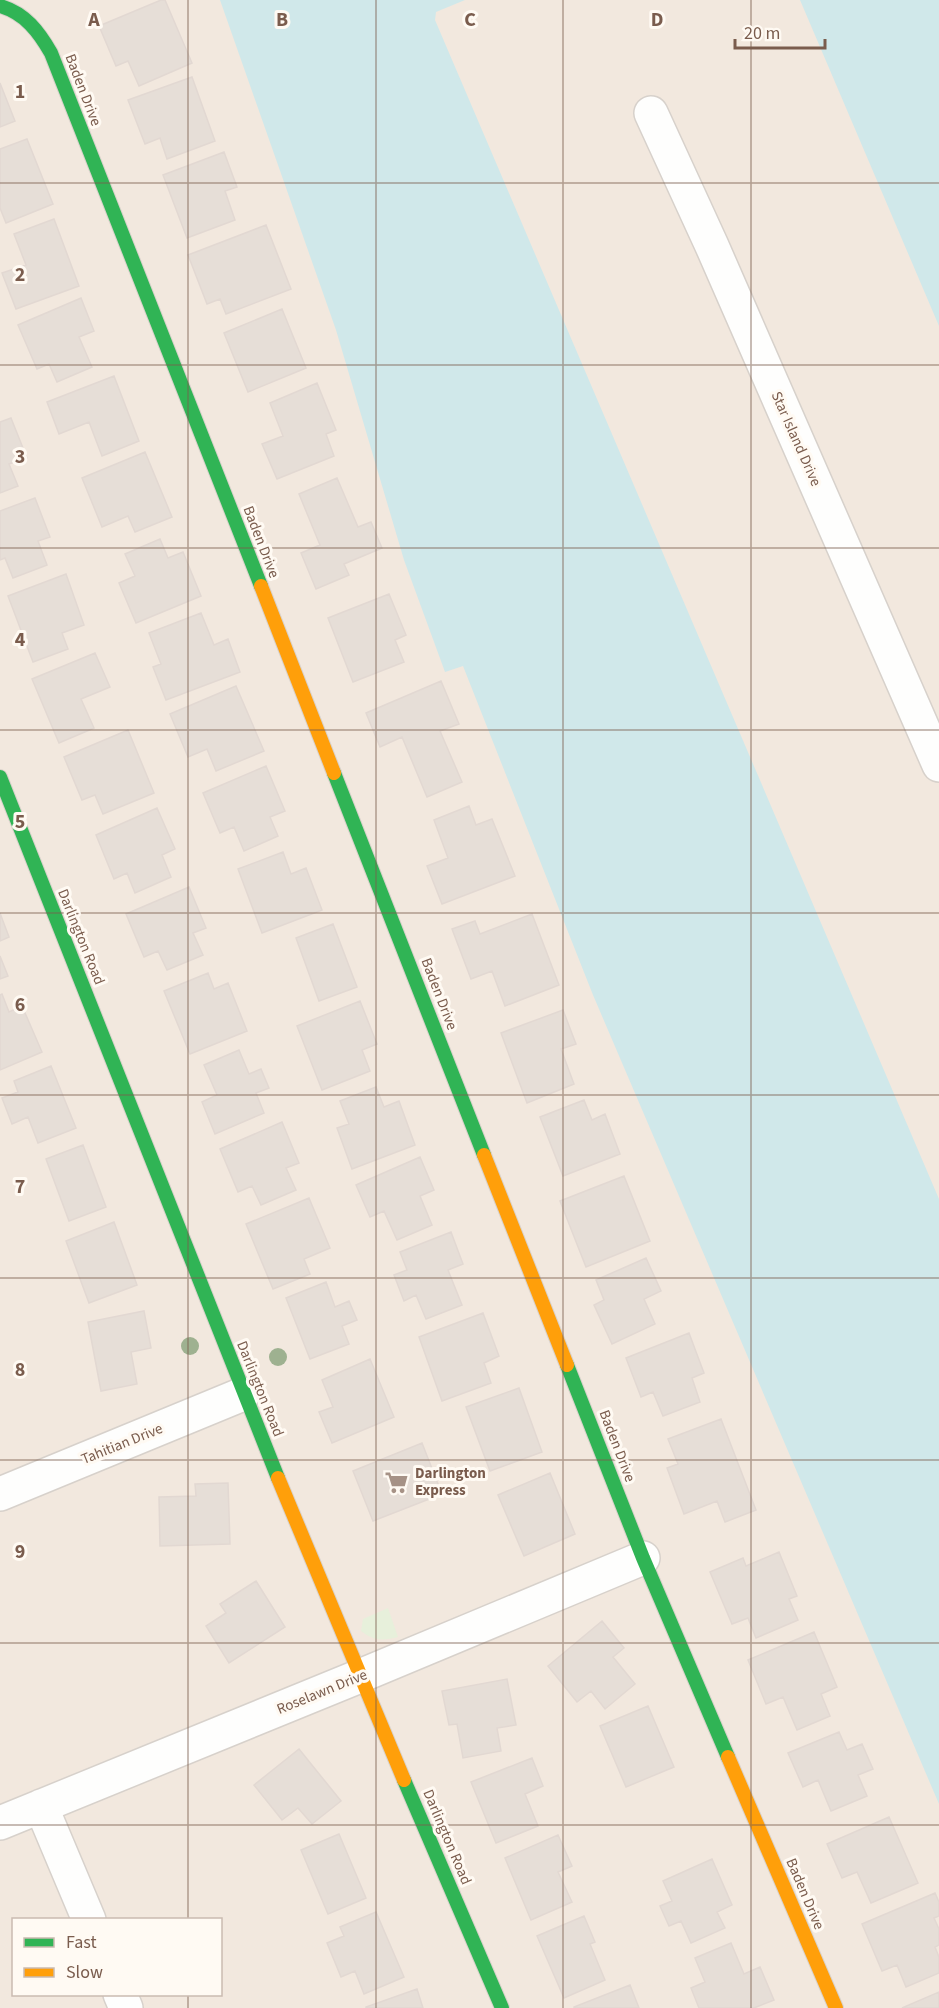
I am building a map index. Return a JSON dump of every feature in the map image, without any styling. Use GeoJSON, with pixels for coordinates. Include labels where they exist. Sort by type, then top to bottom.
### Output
{"type":"FeatureCollection","features":[{"type":"Feature","properties":{"kind":"street","name":"Baden Drive"},"geometry":{"type":"LineString","coordinates":[[0,6],[19,14],[32,25],[51,53],[643,1558],[836,2008]]}},
{"type":"Feature","properties":{"kind":"street","name":"Star Island Drive"},"geometry":{"type":"LineString","coordinates":[[651,113],[939,765]]}},
{"type":"Feature","properties":{"kind":"street","name":"Darlington Road"},"geometry":{"type":"LineString","coordinates":[[0,777],[243,1394],[360,1676],[502,2008]]}},
{"type":"Feature","properties":{"kind":"street","name":"Tahitian Drive"},"geometry":{"type":"LineString","coordinates":[[0,1494],[243,1394]]}},
{"type":"Feature","properties":{"kind":"street","name":"Roselawn Drive"},"geometry":{"type":"LineString","coordinates":[[0,1823],[643,1558]]}},
{"type":"Feature","properties":{"kind":"street"},"geometry":{"type":"LineString","coordinates":[[41,1806],[88,1918]]}},
{"type":"Feature","properties":{"kind":"shaded area"},"geometry":{"type":"Polygon","coordinates":[[[0,0],[939,0],[939,2008],[0,2008],[0,0]]]}},
{"type":"Feature","properties":{"kind":"green space"},"geometry":{"type":"Polygon","coordinates":[[[388,1608],[398,1637],[379,1639],[370,1637],[361,1631],[363,1619],[388,1608]]]}},
{"type":"Feature","properties":{"kind":"water"},"geometry":{"type":"Polygon","coordinates":[[[220,0],[465,0],[436,12],[435,20],[939,1199],[939,1804],[593,995],[463,666],[445,672],[404,560],[336,330],[220,0]]]}},
{"type":"Feature","properties":{"kind":"water"},"geometry":{"type":"Polygon","coordinates":[[[800,0],[939,0],[939,326],[800,0]]]}},
{"type":"Feature","properties":{"kind":"building"},"geometry":{"type":"Polygon","coordinates":[[[165,0],[192,63],[139,86],[128,61],[116,66],[99,26],[165,0]]]}},
{"type":"Feature","properties":{"kind":"building"},"geometry":{"type":"Polygon","coordinates":[[[192,77],[215,141],[167,159],[160,138],[145,144],[128,100],[192,77]]]}},
{"type":"Feature","properties":{"kind":"building"},"geometry":{"type":"Polygon","coordinates":[[[0,83],[15,121],[0,127],[0,83]]]}},
{"type":"Feature","properties":{"kind":"building"},"geometry":{"type":"Polygon","coordinates":[[[27,139],[53,204],[6,223],[0,208],[0,149],[27,139]]]}},
{"type":"Feature","properties":{"kind":"building"},"geometry":{"type":"Polygon","coordinates":[[[224,152],[237,187],[225,191],[235,220],[187,238],[163,175],[224,152]]]}},
{"type":"Feature","properties":{"kind":"building"},"geometry":{"type":"Polygon","coordinates":[[[54,219],[79,286],[16,309],[2,273],[26,265],[14,234],[54,219]]]}},
{"type":"Feature","properties":{"kind":"building"},"geometry":{"type":"Polygon","coordinates":[[[266,225],[291,289],[226,314],[220,299],[207,304],[188,255],[266,225]]]}},
{"type":"Feature","properties":{"kind":"building"},"geometry":{"type":"Polygon","coordinates":[[[81,298],[94,331],[79,337],[92,367],[57,382],[49,364],[37,369],[18,325],[81,298]]]}},
{"type":"Feature","properties":{"kind":"building"},"geometry":{"type":"Polygon","coordinates":[[[282,309],[306,368],[248,392],[224,333],[282,309]]]}},
{"type":"Feature","properties":{"kind":"building"},"geometry":{"type":"Polygon","coordinates":[[[114,376],[139,441],[102,456],[89,422],[59,434],[47,402],[114,376]]]}},
{"type":"Feature","properties":{"kind":"building"},"geometry":{"type":"Polygon","coordinates":[[[317,383],[336,430],[326,434],[334,456],[277,479],[262,444],[283,436],[270,403],[317,383]]]}},
{"type":"Feature","properties":{"kind":"building"},"geometry":{"type":"Polygon","coordinates":[[[11,418],[27,458],[9,464],[18,486],[0,493],[0,422],[11,418]]]}},
{"type":"Feature","properties":{"kind":"building"},"geometry":{"type":"Polygon","coordinates":[[[145,452],[172,517],[135,532],[128,516],[102,527],[82,478],[145,452]]]}},
{"type":"Feature","properties":{"kind":"building"},"geometry":{"type":"Polygon","coordinates":[[[337,478],[358,527],[371,522],[382,548],[344,564],[349,575],[316,589],[301,553],[320,545],[299,494],[337,478]]]}},
{"type":"Feature","properties":{"kind":"building"},"geometry":{"type":"Polygon","coordinates":[[[35,498],[50,537],[38,541],[47,565],[13,578],[5,558],[0,560],[0,511],[35,498]]]}},
{"type":"Feature","properties":{"kind":"building"},"geometry":{"type":"Polygon","coordinates":[[[160,539],[168,558],[183,552],[201,596],[136,623],[119,583],[135,576],[125,554],[160,539]]]}},
{"type":"Feature","properties":{"kind":"building"},"geometry":{"type":"Polygon","coordinates":[[[66,574],[84,625],[62,633],[68,649],[33,662],[8,596],[66,574]]]}},
{"type":"Feature","properties":{"kind":"building"},"geometry":{"type":"Polygon","coordinates":[[[389,594],[406,635],[395,640],[404,662],[353,682],[328,618],[389,594]]]}},
{"type":"Feature","properties":{"kind":"building"},"geometry":{"type":"Polygon","coordinates":[[[201,613],[214,645],[228,639],[240,672],[166,700],[153,667],[161,664],[149,633],[201,613]]]}},
{"type":"Feature","properties":{"kind":"building"},"geometry":{"type":"Polygon","coordinates":[[[95,653],[110,687],[81,699],[94,728],[59,743],[32,679],[95,653]]]}},
{"type":"Feature","properties":{"kind":"building"},"geometry":{"type":"Polygon","coordinates":[[[441,681],[459,724],[440,731],[462,782],[427,797],[402,737],[380,747],[366,713],[441,681]]]}},
{"type":"Feature","properties":{"kind":"building"},"geometry":{"type":"Polygon","coordinates":[[[236,686],[264,751],[216,771],[207,749],[188,757],[170,714],[236,686]]]}},
{"type":"Feature","properties":{"kind":"building"},"geometry":{"type":"Polygon","coordinates":[[[128,730],[154,793],[103,814],[95,795],[82,800],[64,757],[128,730]]]}},
{"type":"Feature","properties":{"kind":"building"},"geometry":{"type":"Polygon","coordinates":[[[266,766],[285,811],[270,817],[278,836],[244,851],[234,827],[220,833],[203,793],[266,766]]]}},
{"type":"Feature","properties":{"kind":"building"},"geometry":{"type":"Polygon","coordinates":[[[469,806],[476,825],[492,819],[515,876],[442,904],[427,866],[448,858],[434,820],[469,806]]]}},
{"type":"Feature","properties":{"kind":"building"},"geometry":{"type":"Polygon","coordinates":[[[157,808],[175,849],[162,855],[171,877],[135,893],[127,873],[114,879],[96,835],[157,808]]]}},
{"type":"Feature","properties":{"kind":"building"},"geometry":{"type":"Polygon","coordinates":[[[283,852],[291,874],[306,868],[322,910],[262,933],[238,869],[283,852]]]}},
{"type":"Feature","properties":{"kind":"building"},"geometry":{"type":"Polygon","coordinates":[[[189,887],[206,928],[193,933],[203,955],[167,970],[158,951],[144,957],[126,914],[189,887]]]}},
{"type":"Feature","properties":{"kind":"building"},"geometry":{"type":"Polygon","coordinates":[[[0,913],[9,937],[0,941],[0,913]]]}},
{"type":"Feature","properties":{"kind":"building"},"geometry":{"type":"Polygon","coordinates":[[[532,914],[559,985],[505,1006],[492,971],[471,979],[452,929],[475,921],[480,934],[532,914]]]}},
{"type":"Feature","properties":{"kind":"building"},"geometry":{"type":"Polygon","coordinates":[[[333,924],[357,987],[319,1001],[296,938],[333,924]]]}},
{"type":"Feature","properties":{"kind":"building"},"geometry":{"type":"Polygon","coordinates":[[[0,956],[8,976],[0,979],[0,956]]]}},
{"type":"Feature","properties":{"kind":"building"},"geometry":{"type":"Polygon","coordinates":[[[208,973],[214,989],[228,983],[247,1031],[190,1054],[164,991],[208,973]]]}},
{"type":"Feature","properties":{"kind":"building"},"geometry":{"type":"Polygon","coordinates":[[[2,994],[9,1012],[22,1006],[42,1052],[0,1070],[0,995],[2,994]]]}},
{"type":"Feature","properties":{"kind":"building"},"geometry":{"type":"Polygon","coordinates":[[[360,1001],[377,1044],[362,1050],[370,1071],[322,1090],[297,1026],[360,1001]]]}},
{"type":"Feature","properties":{"kind":"building"},"geometry":{"type":"Polygon","coordinates":[[[563,1010],[576,1044],[561,1049],[574,1084],[527,1103],[501,1033],[563,1010]]]}},
{"type":"Feature","properties":{"kind":"building"},"geometry":{"type":"Polygon","coordinates":[[[239,1050],[249,1074],[261,1069],[269,1088],[256,1093],[264,1113],[215,1134],[202,1102],[217,1095],[204,1065],[239,1050]]]}},
{"type":"Feature","properties":{"kind":"building"},"geometry":{"type":"Polygon","coordinates":[[[51,1066],[76,1128],[38,1143],[28,1117],[12,1124],[2,1098],[18,1092],[14,1081],[51,1066]]]}},
{"type":"Feature","properties":{"kind":"building"},"geometry":{"type":"Polygon","coordinates":[[[376,1087],[384,1107],[399,1101],[415,1145],[352,1169],[337,1128],[349,1124],[340,1101],[376,1087]]]}},
{"type":"Feature","properties":{"kind":"building"},"geometry":{"type":"Polygon","coordinates":[[[584,1100],[592,1120],[605,1114],[620,1154],[563,1176],[540,1117],[584,1100]]]}},
{"type":"Feature","properties":{"kind":"building"},"geometry":{"type":"Polygon","coordinates":[[[282,1122],[299,1163],[286,1168],[296,1190],[261,1205],[252,1186],[238,1192],[220,1149],[282,1122]]]}},
{"type":"Feature","properties":{"kind":"building"},"geometry":{"type":"Polygon","coordinates":[[[83,1145],[106,1207],[69,1221],[46,1159],[83,1145]]]}},
{"type":"Feature","properties":{"kind":"building"},"geometry":{"type":"Polygon","coordinates":[[[420,1157],[434,1190],[420,1196],[432,1225],[397,1240],[384,1211],[370,1217],[356,1185],[420,1157]]]}},
{"type":"Feature","properties":{"kind":"building"},"geometry":{"type":"Polygon","coordinates":[[[624,1176],[650,1241],[586,1267],[560,1201],[624,1176]]]}},
{"type":"Feature","properties":{"kind":"building"},"geometry":{"type":"Polygon","coordinates":[[[309,1198],[330,1248],[304,1259],[310,1274],[273,1289],[246,1224],[309,1198]]]}},
{"type":"Feature","properties":{"kind":"building"},"geometry":{"type":"Polygon","coordinates":[[[114,1222],[137,1285],[89,1303],[66,1241],[114,1222]]]}},
{"type":"Feature","properties":{"kind":"building"},"geometry":{"type":"Polygon","coordinates":[[[451,1232],[463,1264],[448,1270],[462,1305],[426,1319],[416,1295],[404,1301],[394,1275],[407,1270],[400,1252],[451,1232]]]}},
{"type":"Feature","properties":{"kind":"building"},"geometry":{"type":"Polygon","coordinates":[[[646,1258],[661,1291],[644,1299],[655,1324],[612,1344],[594,1305],[604,1300],[596,1280],[646,1258]]]}},
{"type":"Feature","properties":{"kind":"building"},"geometry":{"type":"Polygon","coordinates":[[[326,1282],[335,1307],[349,1301],[357,1320],[342,1326],[349,1344],[310,1359],[286,1298],[326,1282]]]}},
{"type":"Feature","properties":{"kind":"building"},"geometry":{"type":"Polygon","coordinates":[[[144,1311],[151,1348],[131,1352],[137,1384],[101,1391],[88,1322],[144,1311]]]}},
{"type":"Feature","properties":{"kind":"building"},"geometry":{"type":"Polygon","coordinates":[[[483,1313],[499,1356],[484,1363],[491,1383],[442,1401],[419,1337],[483,1313]]]}},
{"type":"Feature","properties":{"kind":"building"},"geometry":{"type":"Polygon","coordinates":[[[689,1333],[704,1373],[692,1378],[700,1402],[663,1416],[653,1392],[641,1397],[626,1358],[689,1333]]]}},
{"type":"Feature","properties":{"kind":"building"},"geometry":{"type":"Polygon","coordinates":[[[370,1359],[394,1417],[332,1443],[319,1412],[333,1407],[322,1380],[370,1359]]]}},
{"type":"Feature","properties":{"kind":"building"},"geometry":{"type":"Polygon","coordinates":[[[519,1388],[542,1452],[490,1471],[466,1407],[519,1388]]]}},
{"type":"Feature","properties":{"kind":"building"},"geometry":{"type":"Polygon","coordinates":[[[721,1419],[756,1510],[725,1522],[717,1501],[684,1514],[667,1468],[678,1464],[668,1439],[721,1419]]]}},
{"type":"Feature","properties":{"kind":"building","name":"Darlington Express"},"geometry":{"type":"Polygon","coordinates":[[[422,1443],[442,1494],[373,1521],[353,1471],[422,1443]]]}},
{"type":"Feature","properties":{"kind":"building"},"geometry":{"type":"Polygon","coordinates":[[[550,1473],[575,1534],[524,1556],[498,1495],[550,1473]]]}},
{"type":"Feature","properties":{"kind":"building"},"geometry":{"type":"Polygon","coordinates":[[[228,1483],[230,1544],[160,1546],[159,1497],[196,1496],[195,1484],[228,1483]]]}},
{"type":"Feature","properties":{"kind":"building"},"geometry":{"type":"Polygon","coordinates":[[[779,1552],[797,1596],[789,1599],[798,1620],[756,1638],[748,1618],[732,1624],[710,1572],[743,1558],[746,1566],[779,1552]]]}},
{"type":"Feature","properties":{"kind":"building"},"geometry":{"type":"Polygon","coordinates":[[[256,1581],[285,1627],[229,1663],[206,1626],[226,1613],[220,1604],[256,1581]]]}},
{"type":"Feature","properties":{"kind":"building"},"geometry":{"type":"Polygon","coordinates":[[[602,1621],[624,1648],[613,1657],[635,1684],[605,1709],[591,1691],[577,1702],[548,1666],[602,1621]]]}},
{"type":"Feature","properties":{"kind":"building"},"geometry":{"type":"Polygon","coordinates":[[[814,1632],[837,1687],[821,1694],[830,1716],[797,1730],[783,1697],[766,1704],[748,1660],[814,1632]]]}},
{"type":"Feature","properties":{"kind":"building"},"geometry":{"type":"Polygon","coordinates":[[[507,1679],[516,1725],[497,1728],[501,1751],[463,1758],[457,1724],[449,1725],[442,1691],[507,1679]]]}},
{"type":"Feature","properties":{"kind":"building"},"geometry":{"type":"Polygon","coordinates":[[[648,1706],[674,1767],[626,1787],[600,1726],[648,1706]]]}},
{"type":"Feature","properties":{"kind":"building"},"geometry":{"type":"Polygon","coordinates":[[[839,1732],[847,1750],[862,1744],[873,1769],[858,1775],[867,1796],[831,1811],[818,1780],[803,1787],[788,1753],[839,1732]]]}},
{"type":"Feature","properties":{"kind":"building"},"geometry":{"type":"Polygon","coordinates":[[[299,1749],[341,1801],[312,1824],[298,1808],[282,1820],[254,1785],[299,1749]]]}},
{"type":"Feature","properties":{"kind":"building"},"geometry":{"type":"Polygon","coordinates":[[[532,1758],[543,1786],[525,1794],[538,1826],[496,1843],[471,1782],[532,1758]]]}},
{"type":"Feature","properties":{"kind":"building"},"geometry":{"type":"Polygon","coordinates":[[[889,1817],[918,1883],[871,1903],[857,1872],[842,1878],[827,1844],[889,1817]]]}},
{"type":"Feature","properties":{"kind":"building"},"geometry":{"type":"Polygon","coordinates":[[[339,1834],[366,1898],[328,1914],[301,1850],[339,1834]]]}},
{"type":"Feature","properties":{"kind":"building"},"geometry":{"type":"Polygon","coordinates":[[[558,1835],[572,1866],[558,1872],[572,1902],[531,1920],[505,1858],[558,1835]]]}},
{"type":"Feature","properties":{"kind":"building"},"geometry":{"type":"Polygon","coordinates":[[[712,1859],[732,1905],[717,1912],[725,1928],[691,1943],[681,1921],[669,1926],[660,1906],[672,1901],[663,1881],[712,1859]]]}},
{"type":"Feature","properties":{"kind":"building"},"geometry":{"type":"Polygon","coordinates":[[[935,1893],[939,1902],[939,1916],[934,1918],[939,1929],[939,1945],[935,1947],[939,1957],[939,1973],[906,1987],[897,1965],[882,1971],[862,1924],[935,1893]]]}},
{"type":"Feature","properties":{"kind":"building"},"geometry":{"type":"Polygon","coordinates":[[[376,1912],[404,1977],[364,1994],[355,1971],[341,1977],[327,1943],[344,1936],[340,1927],[376,1912]]]}},
{"type":"Feature","properties":{"kind":"building"},"geometry":{"type":"Polygon","coordinates":[[[584,1916],[595,1942],[590,1944],[605,1980],[564,1998],[537,1936],[584,1916]]]}},
{"type":"Feature","properties":{"kind":"building"},"geometry":{"type":"Polygon","coordinates":[[[731,1943],[744,1974],[760,1967],[774,2000],[754,2008],[699,2008],[691,1988],[705,1982],[695,1958],[731,1943]]]}},
{"type":"Feature","properties":{"kind":"building"},"geometry":{"type":"Polygon","coordinates":[[[630,1985],[639,2008],[574,2008],[574,2007],[630,1985]]]}},
{"type":"Feature","properties":{"kind":"building"},"geometry":{"type":"Polygon","coordinates":[[[417,1989],[423,2008],[366,2008],[366,2007],[417,1989]]]}},
{"type":"Feature","properties":{"kind":"building"},"geometry":{"type":"Polygon","coordinates":[[[939,1992],[939,2008],[902,2008],[939,1992]]]}},
{"type":"Feature","properties":{"kind":"traffic: fast"},"geometry":{"type":"LineString","coordinates":[[0,6],[24,18],[51,53],[261,586]]}},
{"type":"Feature","properties":{"kind":"traffic: fast"},"geometry":{"type":"LineString","coordinates":[[334,773],[484,1155]]}},
{"type":"Feature","properties":{"kind":"traffic: fast"},"geometry":{"type":"LineString","coordinates":[[0,777],[278,1478]]}},
{"type":"Feature","properties":{"kind":"traffic: fast"},"geometry":{"type":"LineString","coordinates":[[567,1365],[643,1558],[728,1757]]}},
{"type":"Feature","properties":{"kind":"traffic: fast"},"geometry":{"type":"LineString","coordinates":[[404,1780],[502,2008]]}},
{"type":"Feature","properties":{"kind":"traffic: slow"},"geometry":{"type":"LineString","coordinates":[[261,586],[334,773]]}},
{"type":"Feature","properties":{"kind":"traffic: slow"},"geometry":{"type":"LineString","coordinates":[[484,1155],[567,1365]]}},
{"type":"Feature","properties":{"kind":"traffic: slow"},"geometry":{"type":"LineString","coordinates":[[278,1478],[404,1780]]}},
{"type":"Feature","properties":{"kind":"traffic: slow"},"geometry":{"type":"LineString","coordinates":[[728,1757],[836,2008]]}},
{"type":"Feature","properties":{"kind":"place","name":"Darlington Express"},"geometry":{"type":"Point","coordinates":[397,1482]}}]}
